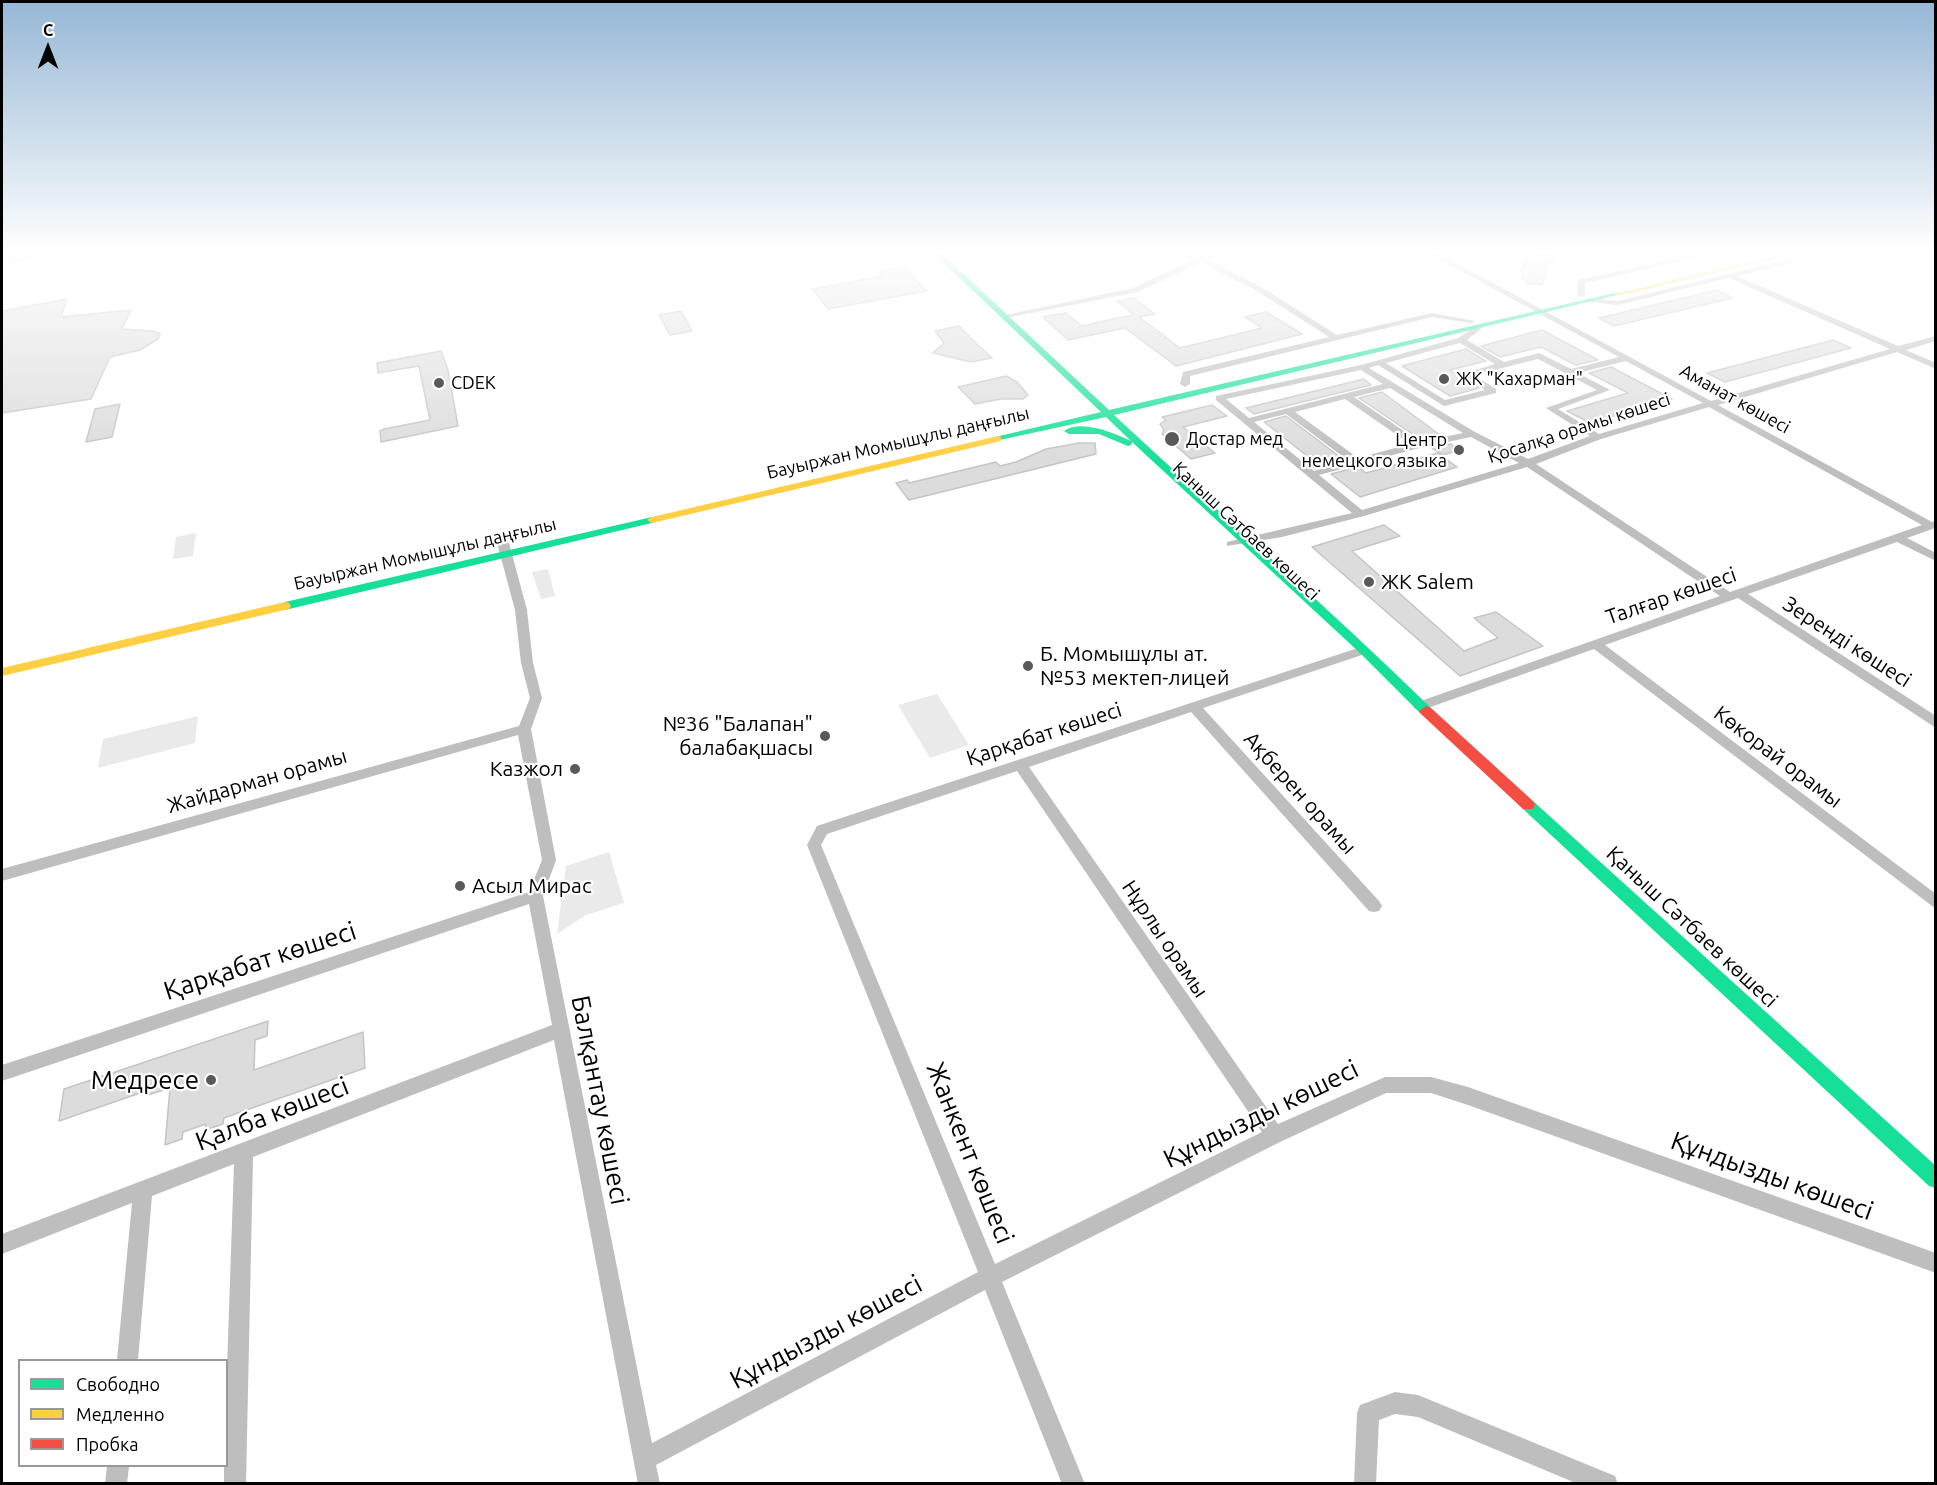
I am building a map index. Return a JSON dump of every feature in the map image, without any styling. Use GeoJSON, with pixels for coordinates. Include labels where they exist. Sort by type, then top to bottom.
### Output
{"type":"FeatureCollection","features":[{"type":"Feature","properties":{"kind":"main road","name":"Қаныш Сәтбаев көшесі"},"geometry":{"type":"LineString","coordinates":[[1002,320],[1236,542]]}},
{"type":"Feature","properties":{"kind":"main road","name":"Қаныш Сәтбаев көшесі"},"geometry":{"type":"LineString","coordinates":[[1009,320],[1128,443],[1357,652],[1420,706],[1935,1179]]}},
{"type":"Feature","properties":{"kind":"main road","name":"Бауыржан Момышұлы даңғылы"},"geometry":{"type":"LineString","coordinates":[[2,659],[977,443],[1185,384],[1491,320]]}},
{"type":"Feature","properties":{"kind":"main road","name":"Бауыржан Момышұлы даңғылы"},"geometry":{"type":"LineString","coordinates":[[2,672],[505,548],[1095,409],[1270,375],[1474,324]]}},
{"type":"Feature","properties":{"kind":"main road"},"geometry":{"type":"LineString","coordinates":[[977,443],[1030,438],[1085,428],[1112,434],[1128,443]]}},
{"type":"Feature","properties":{"kind":"street"},"geometry":{"type":"LineString","coordinates":[[1307,320],[1336,338]]}},
{"type":"Feature","properties":{"kind":"street"},"geometry":{"type":"LineString","coordinates":[[1185,384],[1186,374],[1410,320]]}},
{"type":"Feature","properties":{"kind":"street"},"geometry":{"type":"LineString","coordinates":[[1360,514],[1218,398],[1362,367],[1461,340],[1474,324],[1457,320]]}},
{"type":"Feature","properties":{"kind":"street","name":"Аманат көшесі"},"geometry":{"type":"LineString","coordinates":[[1558,320],[1933,525]]}},
{"type":"Feature","properties":{"kind":"street"},"geometry":{"type":"LineString","coordinates":[[1832,320],[1935,366]]}},
{"type":"Feature","properties":{"kind":"street","name":"Қосалқа орамы көшесі"},"geometry":{"type":"LineString","coordinates":[[1236,542],[1282,534],[1360,514],[1528,463],[1598,437],[1935,338]]}},
{"type":"Feature","properties":{"kind":"street"},"geometry":{"type":"LineString","coordinates":[[1461,340],[1503,365]]}},
{"type":"Feature","properties":{"kind":"street"},"geometry":{"type":"LineString","coordinates":[[1378,362],[1444,403],[1493,391],[1467,374],[1539,356],[1605,390],[1551,408],[1598,437]]}},
{"type":"Feature","properties":{"kind":"street"},"geometry":{"type":"LineString","coordinates":[[1570,372],[1627,358]]}},
{"type":"Feature","properties":{"kind":"street","name":"Зеренді көшесі"},"geometry":{"type":"LineString","coordinates":[[1362,367],[1472,434],[1528,463],[1935,723]]}},
{"type":"Feature","properties":{"kind":"street"},"geometry":{"type":"LineString","coordinates":[[1270,375],[1283,384]]}},
{"type":"Feature","properties":{"kind":"street"},"geometry":{"type":"LineString","coordinates":[[1247,421],[1390,385]]}},
{"type":"Feature","properties":{"kind":"street"},"geometry":{"type":"LineString","coordinates":[[1347,396],[1418,445]]}},
{"type":"Feature","properties":{"kind":"street"},"geometry":{"type":"LineString","coordinates":[[1288,411],[1357,462]]}},
{"type":"Feature","properties":{"kind":"street"},"geometry":{"type":"LineString","coordinates":[[1312,474],[1418,445],[1472,434]]}},
{"type":"Feature","properties":{"kind":"street","name":"Талғар көшесі"},"geometry":{"type":"LineString","coordinates":[[1420,706],[1933,525]]}},
{"type":"Feature","properties":{"kind":"street"},"geometry":{"type":"LineString","coordinates":[[1898,538],[1935,558]]}},
{"type":"Feature","properties":{"kind":"street"},"geometry":{"type":"LineString","coordinates":[[505,548],[520,610],[527,663],[536,698],[524,729],[549,860],[535,896]]}},
{"type":"Feature","properties":{"kind":"street","name":"Көкорай орамы"},"geometry":{"type":"LineString","coordinates":[[1596,644],[1935,903]]}},
{"type":"Feature","properties":{"kind":"street","name":"Қарқабат көшесі"},"geometry":{"type":"LineString","coordinates":[[814,845],[822,830],[1021,766],[1357,652]]}},
{"type":"Feature","properties":{"kind":"street","name":"Ақберен орамы"},"geometry":{"type":"LineString","coordinates":[[1195,708],[1374,906]]}},
{"type":"Feature","properties":{"kind":"street","name":"Жайдарман орамы"},"geometry":{"type":"LineString","coordinates":[[2,875],[524,729]]}},
{"type":"Feature","properties":{"kind":"street","name":"Нұрлы орамы"},"geometry":{"type":"LineString","coordinates":[[1021,766],[1275,1135]]}},
{"type":"Feature","properties":{"kind":"street","name":"Жанкент көшесі"},"geometry":{"type":"LineString","coordinates":[[814,845],[1074,1484]]}},
{"type":"Feature","properties":{"kind":"street","name":"Қарқабат көшесі"},"geometry":{"type":"LineString","coordinates":[[2,1073],[535,896]]}},
{"type":"Feature","properties":{"kind":"street","name":"Балқантау көшесі"},"geometry":{"type":"LineString","coordinates":[[535,896],[649,1484]]}},
{"type":"Feature","properties":{"kind":"street","name":"Қалба көшесі"},"geometry":{"type":"LineString","coordinates":[[2,1244],[560,1030]]}},
{"type":"Feature","properties":{"kind":"street","name":"Құндызды көшесі"},"geometry":{"type":"LineString","coordinates":[[644,1459],[990,1276],[1275,1135],[1385,1085],[1431,1085],[1479,1100],[1935,1263]]}},
{"type":"Feature","properties":{"kind":"street"},"geometry":{"type":"LineString","coordinates":[[235,1484],[244,1152]]}},
{"type":"Feature","properties":{"kind":"street"},"geometry":{"type":"LineString","coordinates":[[128,1359],[143,1191]]}},
{"type":"Feature","properties":{"kind":"street"},"geometry":{"type":"LineString","coordinates":[[1365,1484],[1368,1413],[1395,1403],[1418,1406],[1607,1484]]}},
{"type":"Feature","properties":{"kind":"street"},"geometry":{"type":"LineString","coordinates":[[116,1484],[118,1467]]}},
{"type":"Feature","properties":{"kind":"shaded area"},"geometry":{"type":"Polygon","coordinates":[[[196,533],[193,556],[173,559],[176,537],[196,533]]]}},
{"type":"Feature","properties":{"kind":"shaded area"},"geometry":{"type":"Polygon","coordinates":[[[548,569],[555,596],[541,599],[532,572],[548,569]]]}},
{"type":"Feature","properties":{"kind":"shaded area"},"geometry":{"type":"Polygon","coordinates":[[[937,694],[969,745],[930,758],[898,705],[937,694]]]}},
{"type":"Feature","properties":{"kind":"shaded area"},"geometry":{"type":"Polygon","coordinates":[[[198,716],[195,743],[98,768],[103,739],[198,716]]]}},
{"type":"Feature","properties":{"kind":"shaded area"},"geometry":{"type":"Polygon","coordinates":[[[609,852],[624,903],[586,915],[557,934],[566,866],[609,852]]]}},
{"type":"Feature","properties":{"kind":"building"},"geometry":{"type":"Polygon","coordinates":[[[2,320],[126,320],[122,329],[153,331],[160,334],[158,339],[140,350],[110,357],[91,399],[2,413],[2,320]]]}},
{"type":"Feature","properties":{"kind":"building"},"geometry":{"type":"Polygon","coordinates":[[[662,320],[686,320],[692,331],[670,335],[662,320]]]}},
{"type":"Feature","properties":{"kind":"building"},"geometry":{"type":"Polygon","coordinates":[[[1047,320],[1075,320],[1082,326],[1109,320],[1143,320],[1180,348],[1262,328],[1250,320],[1280,320],[1302,334],[1176,366],[1125,328],[1068,340],[1047,320]]]}},
{"type":"Feature","properties":{"kind":"building"},"geometry":{"type":"Polygon","coordinates":[[[1603,320],[1638,320],[1614,326],[1603,320]]]}},
{"type":"Feature","properties":{"kind":"building"},"geometry":{"type":"Polygon","coordinates":[[[959,326],[992,358],[971,362],[933,353],[944,343],[935,331],[959,326]]]}},
{"type":"Feature","properties":{"kind":"building"},"geometry":{"type":"Polygon","coordinates":[[[1542,330],[1598,360],[1576,365],[1541,347],[1500,357],[1481,346],[1542,330]]]}},
{"type":"Feature","properties":{"kind":"building"},"geometry":{"type":"Polygon","coordinates":[[[1833,340],[1851,348],[1725,382],[1707,373],[1833,340]]]}},
{"type":"Feature","properties":{"kind":"building"},"geometry":{"type":"Polygon","coordinates":[[[1466,349],[1486,361],[1450,370],[1479,388],[1450,396],[1402,366],[1466,349]]]}},
{"type":"Feature","properties":{"kind":"building"},"geometry":{"type":"Polygon","coordinates":[[[441,351],[448,370],[458,426],[381,442],[380,431],[384,429],[430,420],[419,366],[378,373],[377,363],[441,351]]]}},
{"type":"Feature","properties":{"kind":"building"},"geometry":{"type":"Polygon","coordinates":[[[1611,367],[1672,399],[1590,423],[1567,411],[1628,393],[1589,373],[1611,367]]]}},
{"type":"Feature","properties":{"kind":"building"},"geometry":{"type":"Polygon","coordinates":[[[1006,376],[1017,382],[1028,395],[1023,399],[1001,399],[975,404],[958,387],[1006,376]]]}},
{"type":"Feature","properties":{"kind":"building"},"geometry":{"type":"Polygon","coordinates":[[[1364,379],[1371,385],[1254,414],[1246,408],[1364,379]]]}},
{"type":"Feature","properties":{"kind":"building"},"geometry":{"type":"Polygon","coordinates":[[[1382,392],[1440,435],[1421,440],[1359,398],[1382,392]]]}},
{"type":"Feature","properties":{"kind":"building"},"geometry":{"type":"Polygon","coordinates":[[[120,404],[112,437],[86,442],[95,409],[120,404]]]}},
{"type":"Feature","properties":{"kind":"building"},"geometry":{"type":"Polygon","coordinates":[[[1212,405],[1227,416],[1183,427],[1215,453],[1191,459],[1162,434],[1164,430],[1160,424],[1166,420],[1162,417],[1212,405]]]}},
{"type":"Feature","properties":{"kind":"building"},"geometry":{"type":"Polygon","coordinates":[[[1286,416],[1344,460],[1321,467],[1264,422],[1286,416]]]}},
{"type":"Feature","properties":{"kind":"building"},"geometry":{"type":"Polygon","coordinates":[[[1079,443],[1095,443],[1096,454],[909,500],[896,483],[907,480],[909,483],[996,462],[1000,466],[1046,449],[1079,443]]]}},
{"type":"Feature","properties":{"kind":"building"},"geometry":{"type":"Polygon","coordinates":[[[1451,444],[1459,450],[1443,455],[1432,448],[1451,444]]]}},
{"type":"Feature","properties":{"kind":"building"},"geometry":{"type":"Polygon","coordinates":[[[1438,453],[1457,467],[1360,497],[1331,474],[1358,467],[1366,473],[1438,453]]]}},
{"type":"Feature","properties":{"kind":"building","name":"ЖК Salem"},"geometry":{"type":"Polygon","coordinates":[[[1384,525],[1400,536],[1352,551],[1464,651],[1498,638],[1474,618],[1496,612],[1543,646],[1460,676],[1312,547],[1384,525]]]}},
{"type":"Feature","properties":{"kind":"building","name":"Медресе"},"geometry":{"type":"Polygon","coordinates":[[[268,1021],[267,1036],[255,1040],[254,1070],[363,1032],[365,1068],[224,1118],[223,1124],[205,1130],[206,1124],[183,1132],[182,1139],[165,1145],[170,1088],[148,1095],[149,1090],[59,1121],[64,1089],[268,1021]]]}},
{"type":"Feature","properties":{"kind":"traffic: fast"},"geometry":{"type":"LineString","coordinates":[[1009,320],[1242,540],[1364,650],[1426,711]]}},
{"type":"Feature","properties":{"kind":"traffic: fast"},"geometry":{"type":"LineString","coordinates":[[998,439],[1506,320]]}},
{"type":"Feature","properties":{"kind":"traffic: fast"},"geometry":{"type":"LineString","coordinates":[[1069,431],[1100,431],[1128,443]]}},
{"type":"Feature","properties":{"kind":"traffic: fast"},"geometry":{"type":"LineString","coordinates":[[285,606],[652,520]]}},
{"type":"Feature","properties":{"kind":"traffic: fast"},"geometry":{"type":"LineString","coordinates":[[1528,805],[1936,1179]]}},
{"type":"Feature","properties":{"kind":"traffic: slow"},"geometry":{"type":"LineString","coordinates":[[652,520],[998,439]]}},
{"type":"Feature","properties":{"kind":"traffic: slow"},"geometry":{"type":"LineString","coordinates":[[2,672],[285,606]]}},
{"type":"Feature","properties":{"kind":"traffic: jam"},"geometry":{"type":"LineString","coordinates":[[1426,711],[1528,805]]}},
{"type":"Feature","properties":{"kind":"place","name":"ЖК \"Кахарман\""},"geometry":{"type":"Point","coordinates":[1444,379]}},
{"type":"Feature","properties":{"kind":"place","name":"CDEK"},"geometry":{"type":"Point","coordinates":[439,383]}},
{"type":"Feature","properties":{"kind":"place","name":"Достар мед"},"geometry":{"type":"Point","coordinates":[1172,439]}},
{"type":"Feature","properties":{"kind":"place","name":"Центр немецкого языка"},"geometry":{"type":"Point","coordinates":[1459,450]}},
{"type":"Feature","properties":{"kind":"place","name":"ЖК Salem"},"geometry":{"type":"Point","coordinates":[1369,582]}},
{"type":"Feature","properties":{"kind":"place","name":"Б. Момышұлы ат. №53 мектеп-лицей"},"geometry":{"type":"Point","coordinates":[1028,666]}},
{"type":"Feature","properties":{"kind":"place","name":"№36 \"Балапан\" балабақшасы"},"geometry":{"type":"Point","coordinates":[825,736]}},
{"type":"Feature","properties":{"kind":"place","name":"Казжол"},"geometry":{"type":"Point","coordinates":[575,769]}},
{"type":"Feature","properties":{"kind":"place","name":"Асыл Мирас"},"geometry":{"type":"Point","coordinates":[460,886]}},
{"type":"Feature","properties":{"kind":"place","name":"Медресе"},"geometry":{"type":"Point","coordinates":[211,1080]}}]}
